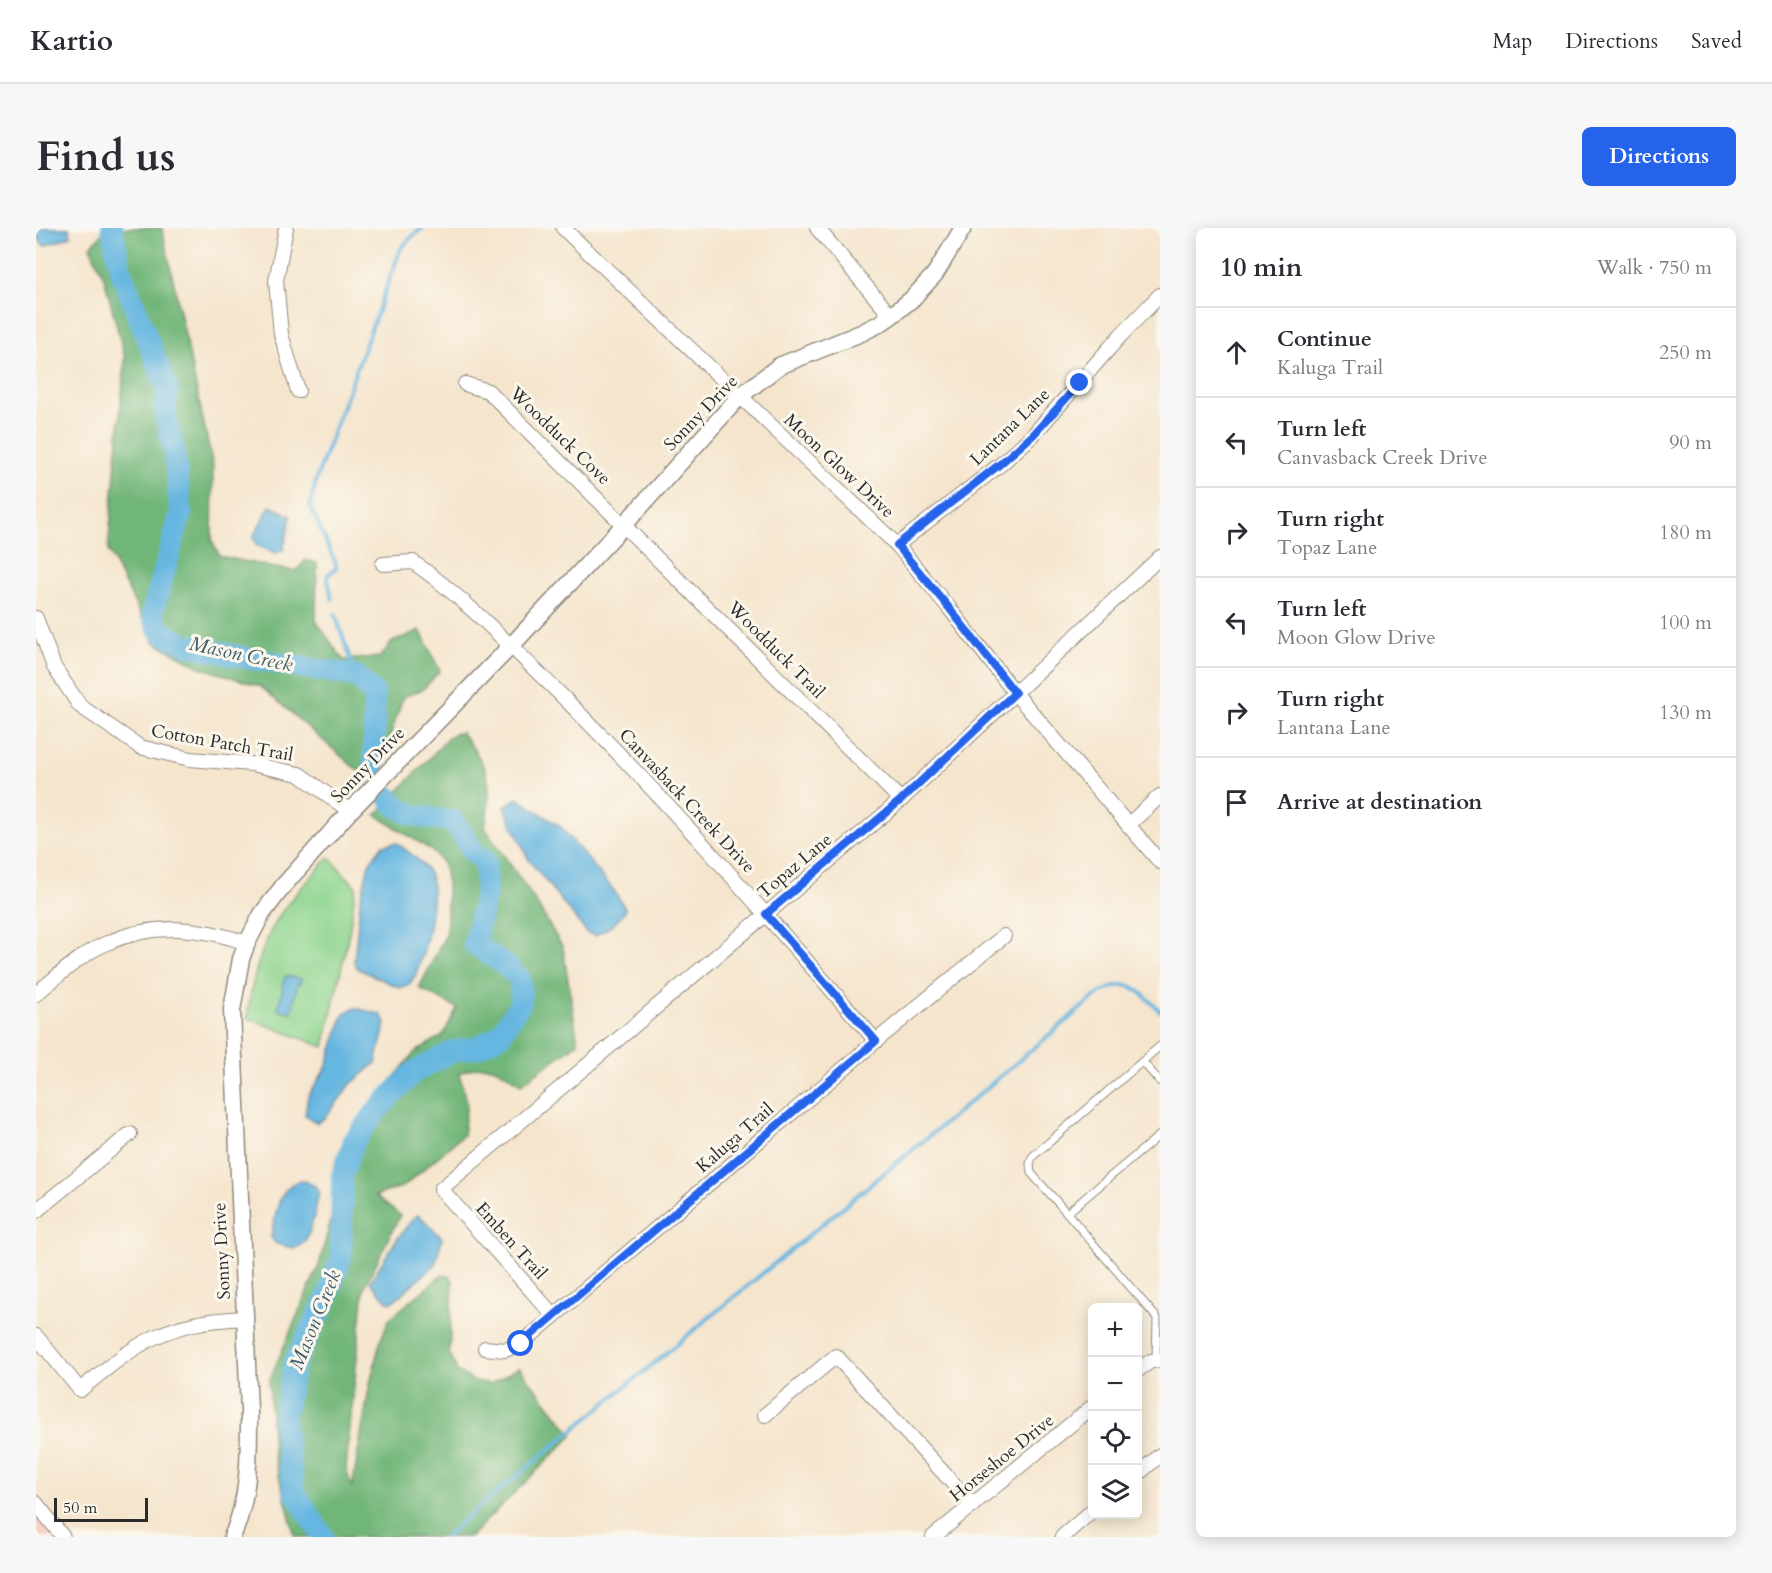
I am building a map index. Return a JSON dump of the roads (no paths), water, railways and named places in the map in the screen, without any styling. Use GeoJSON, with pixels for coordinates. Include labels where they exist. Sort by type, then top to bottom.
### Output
{"type":"FeatureCollection","features":[{"type":"Feature","properties":{"kind":"street"},"geometry":{"type":"LineString","coordinates":[[286,228],[276,281],[281,334],[298,391]]}},
{"type":"Feature","properties":{"kind":"street","name":"Moon Glow Drive"},"geometry":{"type":"LineString","coordinates":[[563,228],[897,545],[1015,693],[1160,862]]}},
{"type":"Feature","properties":{"kind":"street"},"geometry":{"type":"LineString","coordinates":[[817,228],[891,316]]}},
{"type":"Feature","properties":{"kind":"street","name":"Sonny Drive"},"geometry":{"type":"LineString","coordinates":[[232,1537],[243,1502],[249,1464],[249,1410],[231,1034],[235,987],[247,943],[271,901],[350,811],[511,646],[739,397],[779,366],[861,333],[891,316],[912,299],[935,274],[963,228]]}},
{"type":"Feature","properties":{"kind":"street","name":"Lantana Lane"},"geometry":{"type":"LineString","coordinates":[[897,545],[1033,435],[1121,335],[1160,295]]}},
{"type":"Feature","properties":{"kind":"street","name":"Woodduck Cove"},"geometry":{"type":"LineString","coordinates":[[465,384],[488,391],[624,525]]}},
{"type":"Feature","properties":{"kind":"street","name":"Woodduck Trail"},"geometry":{"type":"LineString","coordinates":[[624,525],[901,800]]}},
{"type":"Feature","properties":{"kind":"street","name":"Topaz Lane"},"geometry":{"type":"LineString","coordinates":[[441,1189],[901,800],[1160,557]]}},
{"type":"Feature","properties":{"kind":"street","name":"Canvasback Creek Drive"},"geometry":{"type":"LineString","coordinates":[[382,564],[413,562],[459,597],[511,646],[625,758],[766,914],[876,1041]]}},
{"type":"Feature","properties":{"kind":"street","name":"Cotton Patch Trail"},"geometry":{"type":"LineString","coordinates":[[36,618],[54,667],[80,706],[140,747],[190,759],[251,764],[299,774],[350,811]]}},
{"type":"Feature","properties":{"kind":"street"},"geometry":{"type":"LineString","coordinates":[[1128,825],[1160,796]]}},
{"type":"Feature","properties":{"kind":"street"},"geometry":{"type":"LineString","coordinates":[[36,994],[82,958],[107,943],[134,934],[160,928],[188,929],[218,933],[247,943]]}},
{"type":"Feature","properties":{"kind":"street","name":"Kaluga Trail"},"geometry":{"type":"LineString","coordinates":[[485,1348],[504,1350],[521,1344],[876,1041],[1004,936]]}},
{"type":"Feature","properties":{"kind":"street"},"geometry":{"type":"LineString","coordinates":[[36,1211],[130,1134]]}},
{"type":"Feature","properties":{"kind":"street","name":"Emben Trail"},"geometry":{"type":"LineString","coordinates":[[441,1189],[554,1316]]}},
{"type":"Feature","properties":{"kind":"street"},"geometry":{"type":"LineString","coordinates":[[36,1336],[80,1390],[126,1353],[160,1333],[187,1324],[245,1318]]}},
{"type":"Feature","properties":{"kind":"street"},"geometry":{"type":"LineString","coordinates":[[765,1416],[836,1356],[973,1505]]}},
{"type":"Feature","properties":{"kind":"street"},"geometry":{"type":"LineString","coordinates":[[1142,1367],[1151,1361],[1158,1360]]}},
{"type":"Feature","properties":{"kind":"street","name":"Horseshoe Drive"},"geometry":{"type":"LineString","coordinates":[[933,1537],[1088,1410]]}},
{"type":"Feature","properties":{"kind":"street"},"geometry":{"type":"LineString","coordinates":[[1142,1470],[1160,1455]]}},
{"type":"Feature","properties":{"kind":"street"},"geometry":{"type":"LineString","coordinates":[[36,1503],[63,1537]]}},
{"type":"Feature","properties":{"kind":"street"},"geometry":{"type":"LineString","coordinates":[[1062,1537],[1088,1514]]}},
{"type":"Feature","properties":{"kind":"lane"},"geometry":{"type":"LineString","coordinates":[[1158,1360],[1159,1317],[1031,1173],[1030,1164],[1032,1157],[1160,1046]]}},
{"type":"Feature","properties":{"kind":"lane"},"geometry":{"type":"LineString","coordinates":[[1143,1062],[1160,1082]]}},
{"type":"Feature","properties":{"kind":"lane"},"geometry":{"type":"LineString","coordinates":[[1067,1213],[1160,1135]]}},
{"type":"Feature","properties":{"kind":"water"},"geometry":{"type":"Polygon","coordinates":[[[36,228],[69,228],[71,236],[44,246],[36,235],[36,228]]]}},
{"type":"Feature","properties":{"kind":"water"},"geometry":{"type":"Polygon","coordinates":[[[270,506],[291,516],[283,551],[275,553],[256,545],[253,537],[270,506]]]}},
{"type":"Feature","properties":{"kind":"water"},"geometry":{"type":"Polygon","coordinates":[[[517,798],[561,827],[615,892],[626,910],[613,925],[595,936],[587,933],[529,860],[504,807],[517,798]]]}},
{"type":"Feature","properties":{"kind":"water"},"geometry":{"type":"Polygon","coordinates":[[[397,843],[424,866],[432,885],[431,915],[420,964],[409,984],[400,988],[358,969],[354,962],[360,902],[369,864],[383,845],[397,843]]]}},
{"type":"Feature","properties":{"kind":"water"},"geometry":{"type":"Polygon","coordinates":[[[285,976],[301,979],[300,984],[297,984],[292,1012],[278,1010],[285,976]]]}},
{"type":"Feature","properties":{"kind":"water"},"geometry":{"type":"Polygon","coordinates":[[[355,1008],[380,1014],[386,1022],[376,1063],[351,1084],[325,1118],[317,1123],[305,1115],[308,1096],[326,1068],[344,1013],[355,1008]]]}},
{"type":"Feature","properties":{"kind":"water"},"geometry":{"type":"Polygon","coordinates":[[[302,1180],[315,1186],[319,1192],[309,1234],[300,1246],[292,1248],[275,1243],[271,1237],[276,1211],[283,1194],[287,1188],[302,1180]]]}},
{"type":"Feature","properties":{"kind":"water"},"geometry":{"type":"Polygon","coordinates":[[[419,1215],[442,1238],[435,1265],[391,1303],[370,1282],[395,1242],[414,1217],[419,1215]]]}},
{"type":"Feature","properties":{"kind":"waterway","name":"Mason Creek"},"geometry":{"type":"LineString","coordinates":[[112,228],[121,272],[168,391],[164,410],[174,451],[181,513],[152,614],[160,632],[188,645],[241,657],[356,676],[374,693],[374,769]]}},
{"type":"Feature","properties":{"kind":"waterway"},"geometry":{"type":"LineString","coordinates":[[332,599],[327,576],[336,568],[336,564],[310,506],[317,477],[401,248],[423,228]]}},
{"type":"Feature","properties":{"kind":"waterway"},"geometry":{"type":"LineString","coordinates":[[335,614],[356,676]]}},
{"type":"Feature","properties":{"kind":"waterway","name":"Mason Creek"},"geometry":{"type":"LineString","coordinates":[[323,1537],[294,1491],[283,1421],[294,1363],[326,1300],[341,1257],[342,1175],[354,1141],[378,1109],[414,1072],[453,1051],[478,1047],[500,1035],[521,1002],[520,979],[505,965],[474,944],[486,892],[485,861],[472,851],[453,821],[425,818],[408,813],[400,809],[388,796]]}},
{"type":"Feature","properties":{"kind":"waterway"},"geometry":{"type":"LineString","coordinates":[[446,1537],[1093,998],[1114,987],[1129,986],[1136,989],[1160,1011]]}}]}
